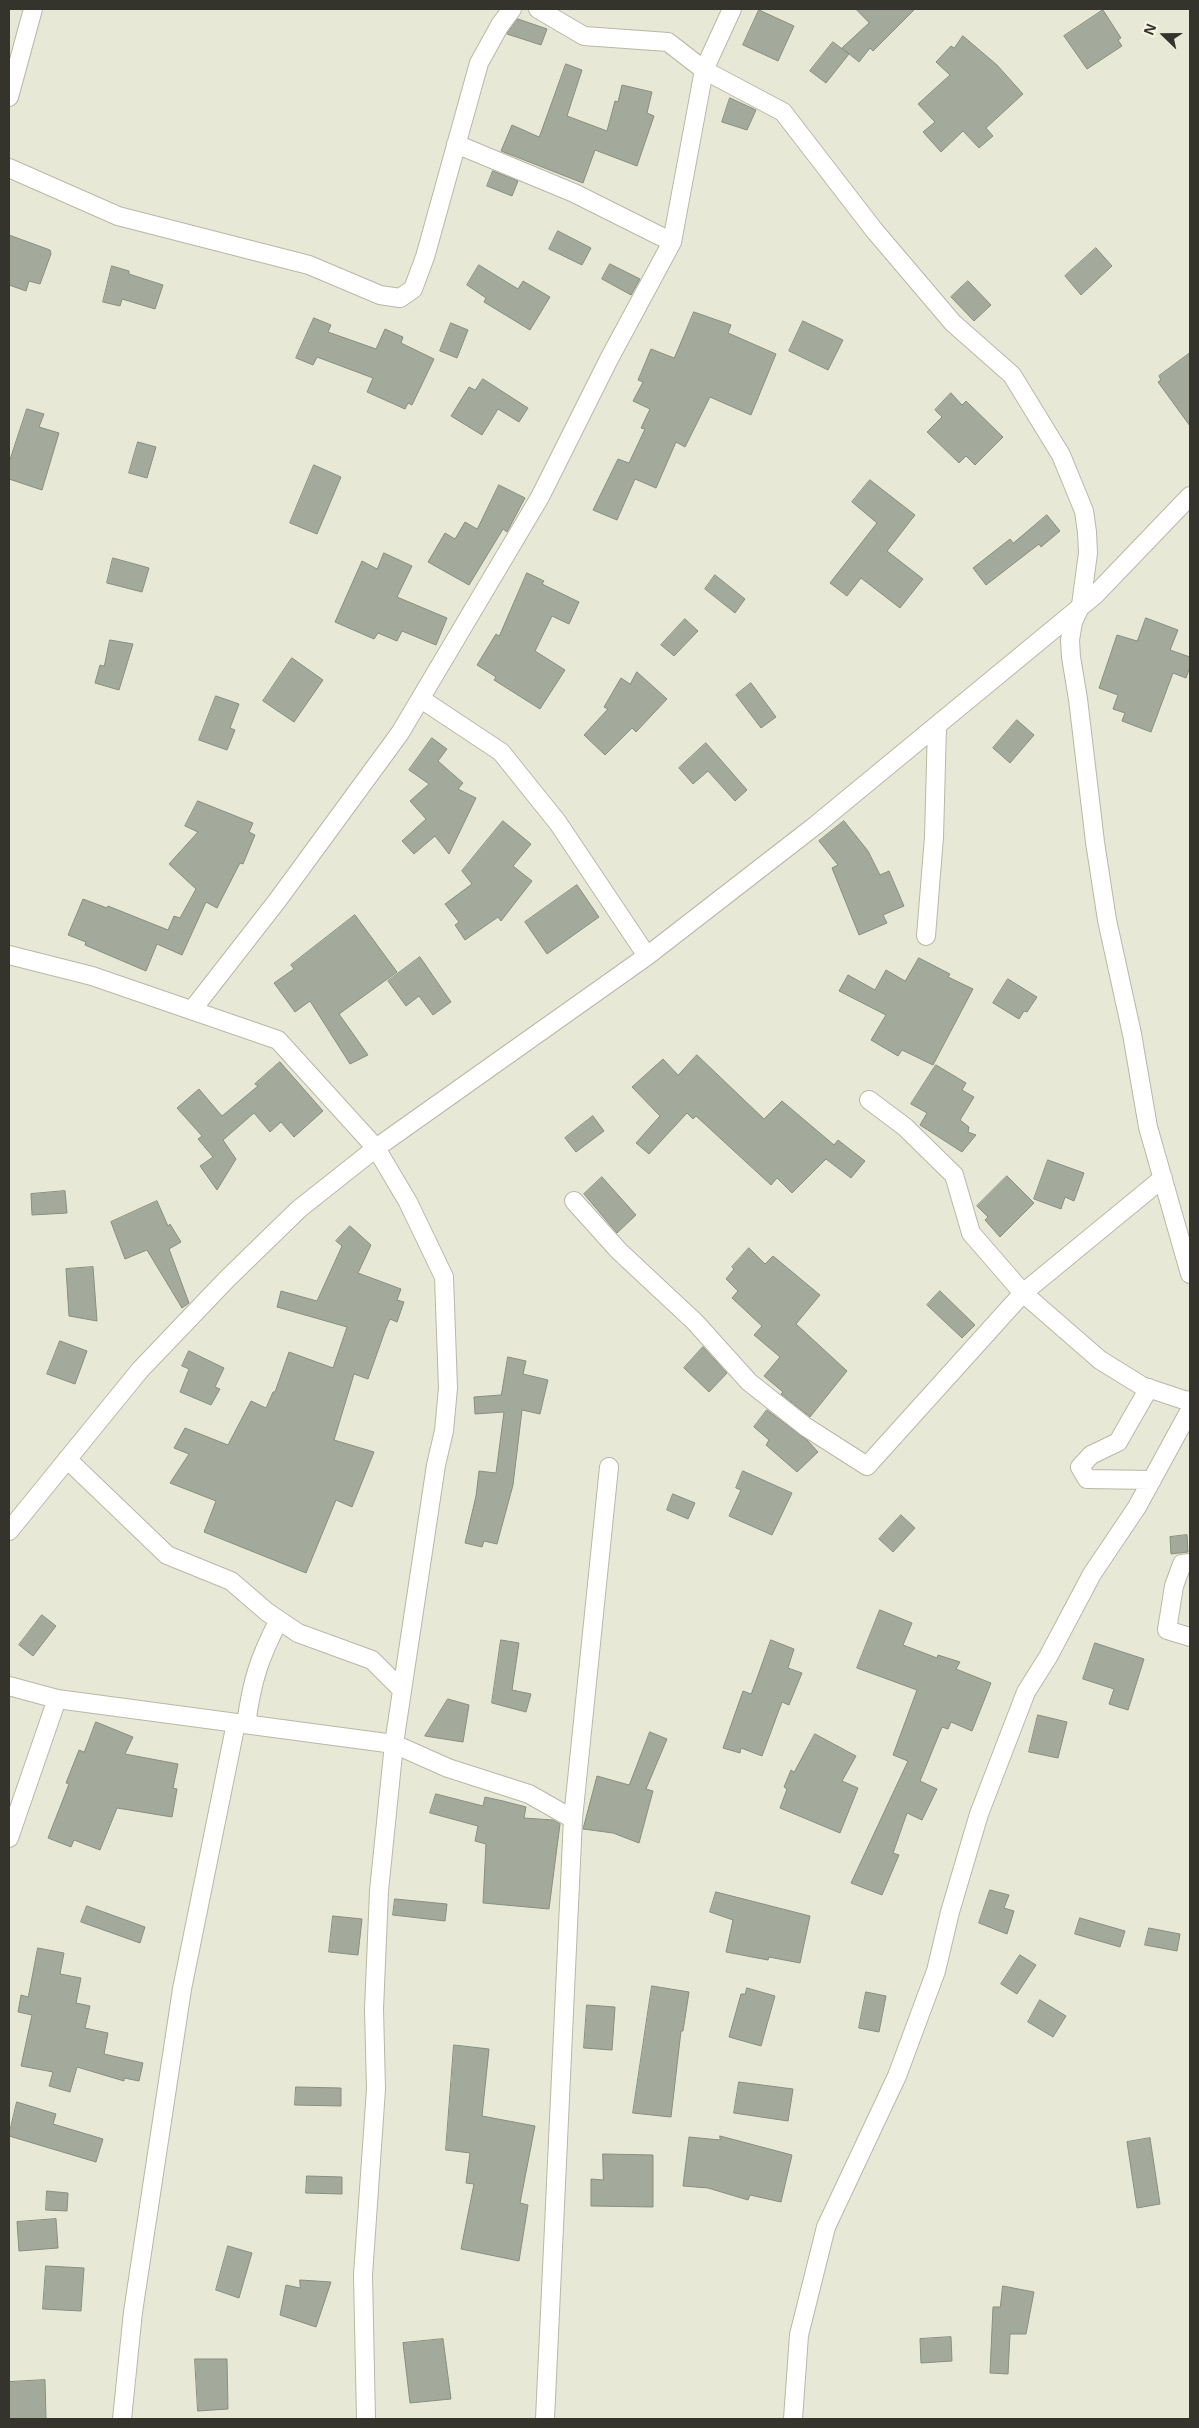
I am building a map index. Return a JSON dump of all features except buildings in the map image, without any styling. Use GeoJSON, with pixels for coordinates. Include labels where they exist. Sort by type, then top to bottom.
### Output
{"type":"FeatureCollection","features":[{"type":"Feature","properties":{"kind":"street"},"geometry":{"type":"LineString","coordinates":[[9,97],[33,9]]}},
{"type":"Feature","properties":{"kind":"street"},"geometry":{"type":"LineString","coordinates":[[9,168],[118,216],[309,265],[380,294],[400,298],[413,289],[425,257],[480,64],[500,25],[512,9]]}},
{"type":"Feature","properties":{"kind":"street"},"geometry":{"type":"LineString","coordinates":[[538,9],[584,36],[668,42],[704,70],[783,112],[874,230],[952,323],[1012,375],[1061,455],[1084,512],[1088,553],[1081,605],[1073,622],[1070,640],[1095,842],[1107,920],[1132,1034],[1148,1127],[1190,1274]]}},
{"type":"Feature","properties":{"kind":"street"},"geometry":{"type":"LineString","coordinates":[[192,1010],[277,901],[400,733],[540,497],[609,359],[672,242],[704,70],[732,9]]}},
{"type":"Feature","properties":{"kind":"street"},"geometry":{"type":"LineString","coordinates":[[456,144],[574,193],[672,242]]}},
{"type":"Feature","properties":{"kind":"street"},"geometry":{"type":"LineString","coordinates":[[9,1531],[140,1370],[227,1279],[299,1209],[376,1148],[647,956],[816,825],[1095,595],[1190,496]]}},
{"type":"Feature","properties":{"kind":"street"},"geometry":{"type":"LineString","coordinates":[[421,699],[501,752],[558,823],[647,956]]}},
{"type":"Feature","properties":{"kind":"street"},"geometry":{"type":"LineString","coordinates":[[926,936],[934,837],[937,726]]}},
{"type":"Feature","properties":{"kind":"street"},"geometry":{"type":"LineString","coordinates":[[9,955],[92,976],[278,1040],[376,1148],[408,1202],[444,1277],[448,1358],[444,1431],[436,1465],[394,1744],[379,1891],[374,2009],[376,2089],[363,2276],[366,2419]]}},
{"type":"Feature","properties":{"kind":"street"},"geometry":{"type":"LineString","coordinates":[[869,1100],[906,1127],[954,1175],[971,1233],[1023,1293],[1100,1360],[1142,1386],[1187,1401],[1190,1400]]}},
{"type":"Feature","properties":{"kind":"street"},"geometry":{"type":"LineString","coordinates":[[574,1201],[619,1251],[695,1322],[749,1382],[806,1427],[866,1466],[1023,1293],[1163,1178]]}},
{"type":"Feature","properties":{"kind":"street"},"geometry":{"type":"LineString","coordinates":[[1149,1388],[1118,1442],[1091,1455],[1080,1467],[1087,1479],[1152,1480]]}},
{"type":"Feature","properties":{"kind":"street"},"geometry":{"type":"LineString","coordinates":[[793,2419],[800,2335],[826,2227],[897,2076],[936,1971],[979,1814],[1022,1701],[1092,1574],[1137,1507],[1190,1410]]}},
{"type":"Feature","properties":{"kind":"street"},"geometry":{"type":"LineString","coordinates":[[67,1459],[167,1555],[230,1581],[298,1633],[372,1660],[402,1690]]}},
{"type":"Feature","properties":{"kind":"street"},"geometry":{"type":"LineString","coordinates":[[545,2419],[573,1819],[609,1467]]}},
{"type":"Feature","properties":{"kind":"street"},"geometry":{"type":"LineString","coordinates":[[1190,1563],[1182,1564],[1174,1586],[1166,1630],[1190,1637]]}},
{"type":"Feature","properties":{"kind":"street"},"geometry":{"type":"LineString","coordinates":[[122,2419],[133,2312],[182,1989],[241,1723],[265,1646],[279,1620]]}},
{"type":"Feature","properties":{"kind":"street"},"geometry":{"type":"LineString","coordinates":[[9,1686],[57,1699],[394,1744],[448,1768],[529,1794],[573,1819]]}},
{"type":"Feature","properties":{"kind":"street"},"geometry":{"type":"LineString","coordinates":[[9,1838],[57,1699]]}}]}
